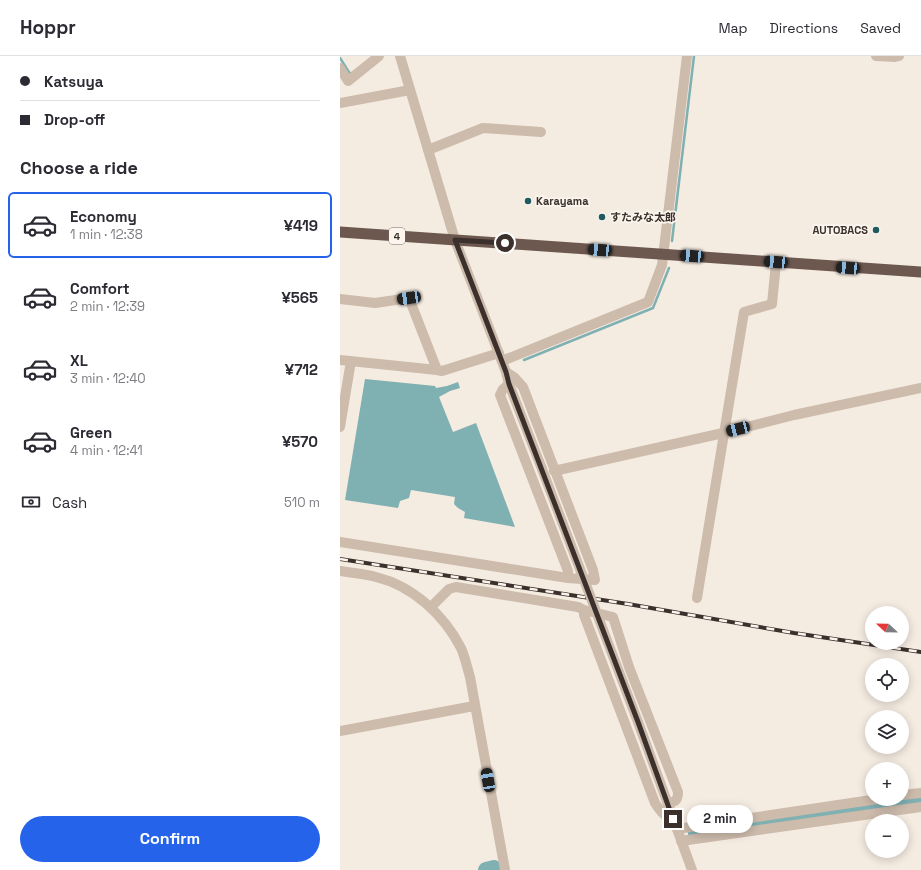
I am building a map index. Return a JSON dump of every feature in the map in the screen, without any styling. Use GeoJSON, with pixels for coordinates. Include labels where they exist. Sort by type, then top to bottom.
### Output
{"type":"FeatureCollection","features":[{"type":"Feature","properties":{"kind":"highway","name":"4"},"geometry":{"type":"LineString","coordinates":[[340,232],[921,272]]}},
{"type":"Feature","properties":{"kind":"street"},"geometry":{"type":"LineString","coordinates":[[340,68],[348,81],[379,56]]}},
{"type":"Feature","properties":{"kind":"street"},"geometry":{"type":"LineString","coordinates":[[400,56],[455,240],[638,722],[692,870]]}},
{"type":"Feature","properties":{"kind":"street"},"geometry":{"type":"LineString","coordinates":[[340,360],[442,371],[500,357],[648,302],[662,265],[687,56]]}},
{"type":"Feature","properties":{"kind":"street"},"geometry":{"type":"LineString","coordinates":[[876,56],[899,56]]}},
{"type":"Feature","properties":{"kind":"street"},"geometry":{"type":"LineString","coordinates":[[340,103],[410,90]]}},
{"type":"Feature","properties":{"kind":"street"},"geometry":{"type":"LineString","coordinates":[[428,150],[483,128],[541,132]]}},
{"type":"Feature","properties":{"kind":"street"},"geometry":{"type":"LineString","coordinates":[[697,598],[744,312],[772,304],[776,262]]}},
{"type":"Feature","properties":{"kind":"street"},"geometry":{"type":"LineString","coordinates":[[340,299],[375,303],[409,298],[437,370]]}},
{"type":"Feature","properties":{"kind":"street"},"geometry":{"type":"LineString","coordinates":[[340,427],[351,362]]}},
{"type":"Feature","properties":{"kind":"street"},"geometry":{"type":"LineString","coordinates":[[340,542],[568,578],[595,580],[593,570],[523,387],[506,372]]}},
{"type":"Feature","properties":{"kind":"street"},"geometry":{"type":"LineString","coordinates":[[509,384],[503,389],[500,395],[568,571],[568,578]]}},
{"type":"Feature","properties":{"kind":"street"},"geometry":{"type":"LineString","coordinates":[[554,470],[723,433],[794,415],[921,388]]}},
{"type":"Feature","properties":{"kind":"street"},"geometry":{"type":"LineString","coordinates":[[340,571],[377,577],[395,583],[408,591],[431,607],[441,617],[461,649],[470,677],[504,870]]}},
{"type":"Feature","properties":{"kind":"street"},"geometry":{"type":"LineString","coordinates":[[431,607],[449,589],[456,587],[578,607],[584,610],[613,617],[629,667],[678,792],[677,800],[668,804]]}},
{"type":"Feature","properties":{"kind":"street"},"geometry":{"type":"LineString","coordinates":[[584,610],[584,615],[655,803],[661,812],[673,819]]}},
{"type":"Feature","properties":{"kind":"street"},"geometry":{"type":"LineString","coordinates":[[340,731],[474,706]]}},
{"type":"Feature","properties":{"kind":"street"},"geometry":{"type":"LineString","coordinates":[[909,795],[921,793]]}},
{"type":"Feature","properties":{"kind":"street"},"geometry":{"type":"LineString","coordinates":[[677,829],[865,801]]}},
{"type":"Feature","properties":{"kind":"street"},"geometry":{"type":"LineString","coordinates":[[681,841],[921,807]]}},
{"type":"Feature","properties":{"kind":"water"},"geometry":{"type":"Polygon","coordinates":[[[365,379],[435,386],[436,388],[458,382],[460,388],[439,397],[453,432],[476,423],[515,527],[464,518],[465,512],[454,504],[455,497],[411,490],[409,498],[400,501],[398,508],[345,500],[365,379]]]}},
{"type":"Feature","properties":{"kind":"waterway"},"geometry":{"type":"LineString","coordinates":[[672,241],[694,56]]}},
{"type":"Feature","properties":{"kind":"waterway"},"geometry":{"type":"LineString","coordinates":[[340,58],[350,74],[351,73]]}},
{"type":"Feature","properties":{"kind":"waterway"},"geometry":{"type":"LineString","coordinates":[[524,360],[653,308],[669,268]]}},
{"type":"Feature","properties":{"kind":"waterway"},"geometry":{"type":"LineString","coordinates":[[696,833],[921,799]]}},
{"type":"Feature","properties":{"kind":"waterway"},"geometry":{"type":"LineString","coordinates":[[486,870],[494,868]]}},
{"type":"Feature","properties":{"kind":"railway"},"geometry":{"type":"LineString","coordinates":[[340,559],[628,604],[794,633],[921,652]]}},
{"type":"Feature","properties":{"kind":"place","name":"Karayama"},"geometry":{"type":"Point","coordinates":[528,201]}},
{"type":"Feature","properties":{"kind":"place","name":"すたみな太郎"},"geometry":{"type":"Point","coordinates":[602,217]}},
{"type":"Feature","properties":{"kind":"place","name":"AUTOBACS"},"geometry":{"type":"Point","coordinates":[876,230]}},
{"type":"Feature","properties":{"kind":"route"},"geometry":{"type":"LineString","coordinates":[[505,243],[455,240],[638,722],[673,819]]}}]}
